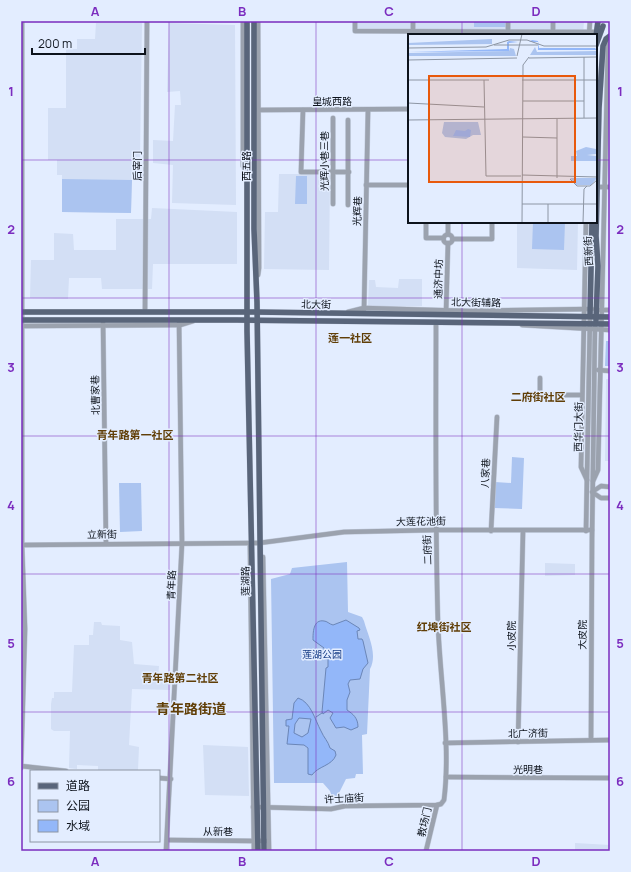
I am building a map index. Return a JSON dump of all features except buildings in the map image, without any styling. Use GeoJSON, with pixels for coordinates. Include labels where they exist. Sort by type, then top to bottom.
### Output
{"type":"FeatureCollection","features":[{"type":"Feature","properties":{"kind":"main road","name":"西五路"},"geometry":{"type":"LineString","coordinates":[[247,21],[247,312]]}},
{"type":"Feature","properties":{"kind":"main road","name":"西五路"},"geometry":{"type":"LineString","coordinates":[[254,21],[257,110],[257,312]]}},
{"type":"Feature","properties":{"kind":"main road"},"geometry":{"type":"LineString","coordinates":[[597,32],[600,23]]}},
{"type":"Feature","properties":{"kind":"main road"},"geometry":{"type":"LineString","coordinates":[[600,23],[605,33],[610,36]]}},
{"type":"Feature","properties":{"kind":"main road"},"geometry":{"type":"LineString","coordinates":[[597,40],[600,23]]}},
{"type":"Feature","properties":{"kind":"main road","name":"西新街"},"geometry":{"type":"LineString","coordinates":[[597,187],[597,108],[602,46],[606,38],[610,36]]}},
{"type":"Feature","properties":{"kind":"main road","name":"西新街"},"geometry":{"type":"LineString","coordinates":[[592,223],[590,309],[596,317]]}},
{"type":"Feature","properties":{"kind":"main road","name":"西新街"},"geometry":{"type":"LineString","coordinates":[[592,327],[599,310],[596,223]]}},
{"type":"Feature","properties":{"kind":"main road","name":"北大街"},"geometry":{"type":"LineString","coordinates":[[22,312],[145,311],[343,313],[364,311],[610,317]]}},
{"type":"Feature","properties":{"kind":"main road","name":"莲湖路"},"geometry":{"type":"LineString","coordinates":[[247,312],[251,543],[253,552],[261,807]]}},
{"type":"Feature","properties":{"kind":"main road","name":"莲湖路"},"geometry":{"type":"LineString","coordinates":[[257,312],[261,807],[261,841],[258,851]]}},
{"type":"Feature","properties":{"kind":"main road","name":"北大街"},"geometry":{"type":"LineString","coordinates":[[22,323],[257,320],[592,327],[610,324]]}},
{"type":"Feature","properties":{"kind":"main road","name":"莲湖路"},"geometry":{"type":"LineString","coordinates":[[261,841],[264,851]]}},
{"type":"Feature","properties":{"kind":"street"},"geometry":{"type":"LineString","coordinates":[[22,21],[22,545],[25,629],[21,701],[21,767],[55,770]]}},
{"type":"Feature","properties":{"kind":"street","name":"后宰门"},"geometry":{"type":"LineString","coordinates":[[145,311],[147,21]]}},
{"type":"Feature","properties":{"kind":"street"},"geometry":{"type":"LineString","coordinates":[[242,21],[243,166],[248,178]]}},
{"type":"Feature","properties":{"kind":"street"},"geometry":{"type":"LineString","coordinates":[[257,110],[258,21]]}},
{"type":"Feature","properties":{"kind":"street"},"geometry":{"type":"LineString","coordinates":[[355,21],[355,31],[553,30],[589,33],[597,32]]}},
{"type":"Feature","properties":{"kind":"street"},"geometry":{"type":"LineString","coordinates":[[413,21],[413,31]]}},
{"type":"Feature","properties":{"kind":"street"},"geometry":{"type":"LineString","coordinates":[[508,21],[508,31]]}},
{"type":"Feature","properties":{"kind":"street"},"geometry":{"type":"LineString","coordinates":[[553,21],[553,30]]}},
{"type":"Feature","properties":{"kind":"street"},"geometry":{"type":"LineString","coordinates":[[589,33],[590,21]]}},
{"type":"Feature","properties":{"kind":"street"},"geometry":{"type":"LineString","coordinates":[[599,310],[608,187],[607,108],[608,44],[610,36]]}},
{"type":"Feature","properties":{"kind":"street"},"geometry":{"type":"LineString","coordinates":[[597,108],[607,108]]}},
{"type":"Feature","properties":{"kind":"street","name":"皇城西路"},"geometry":{"type":"LineString","coordinates":[[257,110],[408,109]]}},
{"type":"Feature","properties":{"kind":"street"},"geometry":{"type":"LineString","coordinates":[[302,110],[301,172],[349,172]]}},
{"type":"Feature","properties":{"kind":"street","name":"光辉巷"},"geometry":{"type":"LineString","coordinates":[[364,311],[368,110]]}},
{"type":"Feature","properties":{"kind":"street","name":"光辉小巷三巷"},"geometry":{"type":"LineString","coordinates":[[333,118],[333,204]]}},
{"type":"Feature","properties":{"kind":"street"},"geometry":{"type":"LineString","coordinates":[[348,120],[348,205]]}},
{"type":"Feature","properties":{"kind":"street"},"geometry":{"type":"LineString","coordinates":[[366,185],[408,185]]}},
{"type":"Feature","properties":{"kind":"street"},"geometry":{"type":"LineString","coordinates":[[597,187],[608,187]]}},
{"type":"Feature","properties":{"kind":"street"},"geometry":{"type":"LineString","coordinates":[[426,223],[426,238],[444,238],[445,235],[448,234]]}},
{"type":"Feature","properties":{"kind":"street"},"geometry":{"type":"LineString","coordinates":[[448,223],[448,234],[451,235],[452,239]]}},
{"type":"Feature","properties":{"kind":"street"},"geometry":{"type":"LineString","coordinates":[[444,238],[445,242],[448,243],[451,242],[452,239],[492,239],[492,223]]}},
{"type":"Feature","properties":{"kind":"street"},"geometry":{"type":"LineString","coordinates":[[586,223],[583,316],[592,327],[610,330]]}},
{"type":"Feature","properties":{"kind":"street","name":"通济中坊"},"geometry":{"type":"LineString","coordinates":[[446,313],[448,243]]}},
{"type":"Feature","properties":{"kind":"street","name":"北大街辅路"},"geometry":{"type":"LineString","coordinates":[[446,313],[583,309],[610,310]]}},
{"type":"Feature","properties":{"kind":"street","name":"青年路"},"geometry":{"type":"LineString","coordinates":[[166,851],[171,779],[182,543],[180,322]]}},
{"type":"Feature","properties":{"kind":"street","name":"北曹家巷"},"geometry":{"type":"LineString","coordinates":[[104,323],[106,543]]}},
{"type":"Feature","properties":{"kind":"street","name":"二府街"},"geometry":{"type":"LineString","coordinates":[[436,323],[436,530],[438,627],[446,777]]}},
{"type":"Feature","properties":{"kind":"street"},"geometry":{"type":"LineString","coordinates":[[587,480],[581,467],[581,395],[592,327]]}},
{"type":"Feature","properties":{"kind":"street","name":"西华门大街"},"geometry":{"type":"LineString","coordinates":[[592,327],[597,370],[592,481],[592,530]]}},
{"type":"Feature","properties":{"kind":"street","name":"西华门大街"},"geometry":{"type":"LineString","coordinates":[[586,531],[592,327]]}},
{"type":"Feature","properties":{"kind":"street"},"geometry":{"type":"LineString","coordinates":[[597,370],[610,371]]}},
{"type":"Feature","properties":{"kind":"street"},"geometry":{"type":"LineString","coordinates":[[540,378],[540,395],[581,395]]}},
{"type":"Feature","properties":{"kind":"street","name":"八家巷"},"geometry":{"type":"LineString","coordinates":[[491,531],[497,417]]}},
{"type":"Feature","properties":{"kind":"street"},"geometry":{"type":"LineString","coordinates":[[610,487],[601,486],[592,492],[601,498],[610,498]]}},
{"type":"Feature","properties":{"kind":"street","name":"大莲花池街"},"geometry":{"type":"LineString","coordinates":[[251,543],[318,534],[436,530],[592,530]]}},
{"type":"Feature","properties":{"kind":"street","name":"大皮院"},"geometry":{"type":"LineString","coordinates":[[591,740],[592,530]]}},
{"type":"Feature","properties":{"kind":"street","name":"小皮院"},"geometry":{"type":"LineString","coordinates":[[518,742],[523,531]]}},
{"type":"Feature","properties":{"kind":"street","name":"立新街"},"geometry":{"type":"LineString","coordinates":[[22,545],[106,543],[251,543]]}},
{"type":"Feature","properties":{"kind":"street","name":"北广济街"},"geometry":{"type":"LineString","coordinates":[[445,743],[610,740]]}},
{"type":"Feature","properties":{"kind":"street","name":"光明巷"},"geometry":{"type":"LineString","coordinates":[[446,777],[610,778]]}},
{"type":"Feature","properties":{"kind":"street","name":"教场门"},"geometry":{"type":"LineString","coordinates":[[426,851],[437,805],[441,804],[444,800],[446,777]]}},
{"type":"Feature","properties":{"kind":"street"},"geometry":{"type":"LineString","coordinates":[[160,778],[171,779]]}},
{"type":"Feature","properties":{"kind":"street","name":"许士庙街"},"geometry":{"type":"LineString","coordinates":[[261,807],[317,809],[345,806],[437,805]]}},
{"type":"Feature","properties":{"kind":"street"},"geometry":{"type":"LineString","coordinates":[[254,851],[261,841],[261,807]]}},
{"type":"Feature","properties":{"kind":"street","name":"从新巷"},"geometry":{"type":"LineString","coordinates":[[167,840],[261,841]]}},
{"type":"Feature","properties":{"kind":"street"},"geometry":{"type":"LineString","coordinates":[[261,841],[269,851]]}},
{"type":"Feature","properties":{"kind":"shaded area"},"geometry":{"type":"Polygon","coordinates":[[[355,21],[584,21],[583,34],[355,31],[355,21]]]}},
{"type":"Feature","properties":{"kind":"shaded area"},"geometry":{"type":"Polygon","coordinates":[[[96,23],[142,23],[140,157],[132,157],[131,213],[62,212],[62,175],[57,175],[57,160],[48,160],[48,108],[66,108],[66,49],[77,49],[77,39],[95,39],[96,23]]]}},
{"type":"Feature","properties":{"kind":"shaded area"},"geometry":{"type":"Polygon","coordinates":[[[169,23],[235,25],[236,205],[172,203],[173,165],[153,163],[153,140],[173,141],[175,105],[181,105],[180,91],[167,92],[169,23]]]}},
{"type":"Feature","properties":{"kind":"shaded area"},"geometry":{"type":"Polygon","coordinates":[[[279,174],[330,174],[329,270],[264,269],[265,212],[278,212],[279,174]]]}},
{"type":"Feature","properties":{"kind":"shaded area"},"geometry":{"type":"Polygon","coordinates":[[[152,208],[237,212],[237,264],[153,264],[152,289],[102,289],[101,278],[69,278],[68,299],[30,298],[31,260],[54,260],[54,233],[73,234],[74,250],[116,250],[116,219],[151,219],[152,208]]]}},
{"type":"Feature","properties":{"kind":"shaded area"},"geometry":{"type":"Polygon","coordinates":[[[517,223],[578,223],[577,270],[517,268],[517,223]]]}},
{"type":"Feature","properties":{"kind":"shaded area"},"geometry":{"type":"Polygon","coordinates":[[[399,279],[422,279],[422,306],[368,306],[369,280],[375,280],[376,287],[398,288],[399,279]]]}},
{"type":"Feature","properties":{"kind":"shaded area"},"geometry":{"type":"Polygon","coordinates":[[[606,379],[610,379],[610,461],[605,461],[606,379]]]}},
{"type":"Feature","properties":{"kind":"shaded area"},"geometry":{"type":"Polygon","coordinates":[[[545,563],[575,564],[575,575],[545,576],[545,563]]]}},
{"type":"Feature","properties":{"kind":"shaded area"},"geometry":{"type":"Polygon","coordinates":[[[94,622],[101,622],[102,625],[120,626],[120,640],[132,642],[134,664],[159,666],[158,678],[154,678],[154,680],[171,681],[170,690],[132,689],[129,745],[139,747],[138,770],[98,770],[98,766],[77,765],[77,769],[69,768],[70,731],[54,731],[51,729],[51,704],[52,698],[54,698],[54,692],[72,692],[74,645],[89,645],[89,635],[93,635],[94,622]]]}},
{"type":"Feature","properties":{"kind":"shaded area"},"geometry":{"type":"Polygon","coordinates":[[[203,745],[248,747],[249,796],[205,795],[203,745]]]}},
{"type":"Feature","properties":{"kind":"shaded area"},"geometry":{"type":"Polygon","coordinates":[[[575,843],[610,845],[610,851],[575,851],[575,843]]]}},
{"type":"Feature","properties":{"kind":"green space"},"geometry":{"type":"Polygon","coordinates":[[[474,21],[506,21],[506,27],[474,27],[474,21]]]}},
{"type":"Feature","properties":{"kind":"green space"},"geometry":{"type":"Polygon","coordinates":[[[296,176],[307,176],[307,204],[295,204],[296,176]]]}},
{"type":"Feature","properties":{"kind":"green space"},"geometry":{"type":"Polygon","coordinates":[[[62,179],[132,180],[131,213],[62,212],[62,179]]]}},
{"type":"Feature","properties":{"kind":"green space"},"geometry":{"type":"Polygon","coordinates":[[[533,223],[565,223],[564,250],[532,249],[533,223]]]}},
{"type":"Feature","properties":{"kind":"green space"},"geometry":{"type":"Polygon","coordinates":[[[606,341],[610,341],[610,366],[605,366],[606,341]]]}},
{"type":"Feature","properties":{"kind":"green space"},"geometry":{"type":"Polygon","coordinates":[[[512,457],[524,458],[522,509],[494,508],[495,482],[511,483],[512,457]]]}},
{"type":"Feature","properties":{"kind":"green space"},"geometry":{"type":"Polygon","coordinates":[[[119,483],[141,483],[142,531],[120,532],[119,483]]]}},
{"type":"Feature","properties":{"kind":"green space","name":"莲湖公园"},"geometry":{"type":"Polygon","coordinates":[[[347,562],[348,612],[362,617],[372,645],[373,657],[370,669],[367,734],[362,735],[363,774],[356,774],[355,778],[346,779],[337,797],[332,797],[330,791],[323,783],[274,783],[271,579],[290,574],[292,568],[347,562]]]}},
{"type":"Feature","properties":{"kind":"water","name":"莲湖公园"},"geometry":{"type":"Polygon","coordinates":[[[346,620],[359,628],[360,630],[357,631],[358,639],[362,639],[363,641],[368,663],[363,669],[360,679],[350,680],[348,684],[350,692],[347,700],[347,710],[355,717],[358,727],[351,730],[344,727],[336,728],[330,718],[333,713],[328,710],[323,714],[322,712],[328,658],[326,658],[324,648],[313,640],[314,627],[318,622],[325,621],[333,625],[346,620]]]}},
{"type":"Feature","properties":{"kind":"water"},"geometry":{"type":"Polygon","coordinates":[[[298,698],[306,703],[330,748],[335,751],[336,755],[331,762],[312,775],[308,774],[308,748],[304,745],[287,744],[289,726],[286,726],[286,720],[292,719],[294,703],[298,698]],[[299,718],[295,724],[294,733],[302,737],[308,733],[311,719],[299,718]]]}},
{"type":"Feature","properties":{"kind":"waterway"},"geometry":{"type":"LineString","coordinates":[[316,717],[322,713]]}},
{"type":"Feature","properties":{"kind":"district","name":"莲一社区"},"geometry":{"type":"Point","coordinates":[350,337]}},
{"type":"Feature","properties":{"kind":"district","name":"二府街社区"},"geometry":{"type":"Point","coordinates":[538,396]}},
{"type":"Feature","properties":{"kind":"district","name":"青年路第一社区"},"geometry":{"type":"Point","coordinates":[135,434]}},
{"type":"Feature","properties":{"kind":"district","name":"红埠街社区"},"geometry":{"type":"Point","coordinates":[444,626]}},
{"type":"Feature","properties":{"kind":"district","name":"青年路第二社区"},"geometry":{"type":"Point","coordinates":[180,677]}},
{"type":"Feature","properties":{"kind":"district","name":"青年路街道"},"geometry":{"type":"Point","coordinates":[191,708]}}]}
